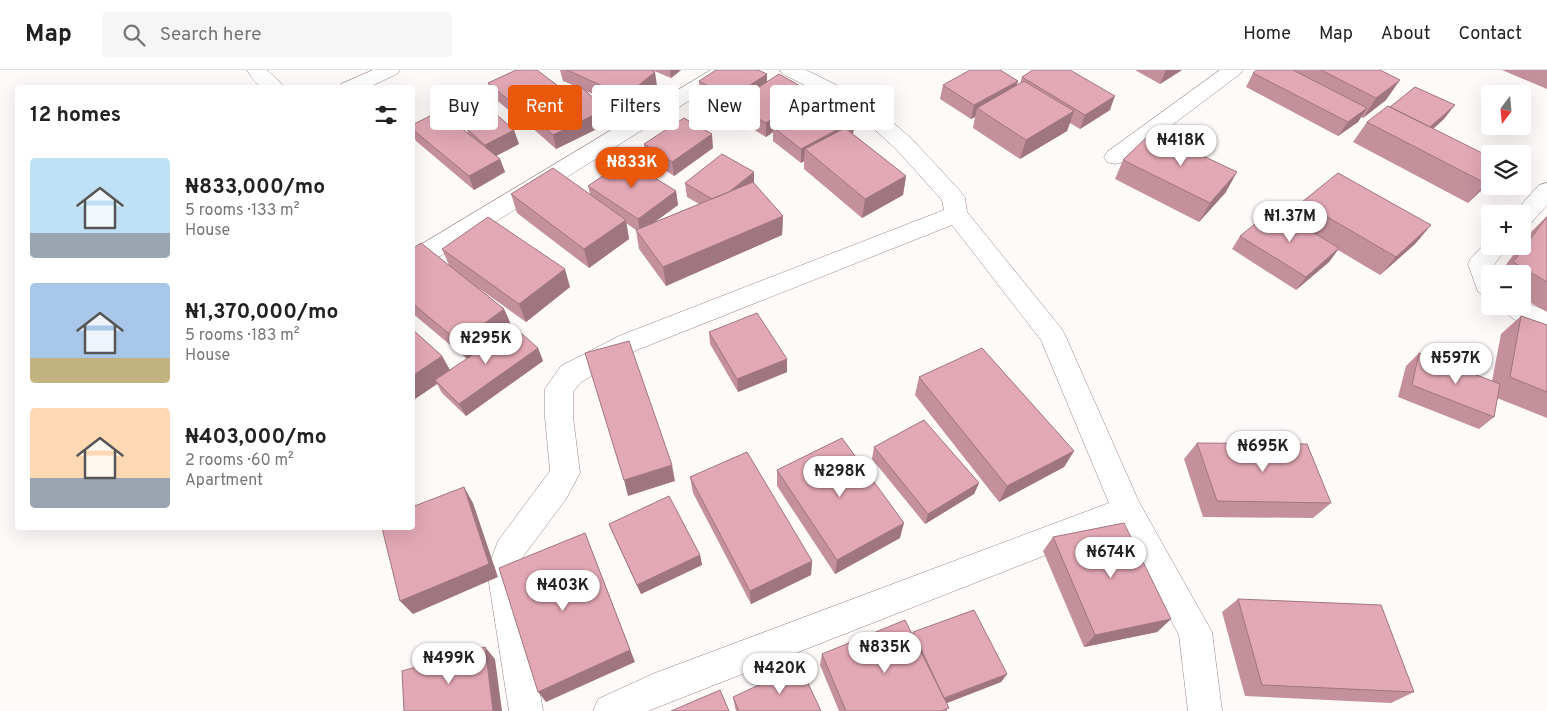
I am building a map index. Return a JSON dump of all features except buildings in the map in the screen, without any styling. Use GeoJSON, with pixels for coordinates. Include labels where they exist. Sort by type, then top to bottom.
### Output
{"type":"FeatureCollection","features":[{"type":"Feature","properties":{"kind":"street"},"geometry":{"type":"LineString","coordinates":[[257,70],[261,77],[272,85]]}},
{"type":"Feature","properties":{"kind":"street"},"geometry":{"type":"LineString","coordinates":[[355,85],[390,70]]}},
{"type":"Feature","properties":{"kind":"street"},"geometry":{"type":"LineString","coordinates":[[415,260],[725,70]]}},
{"type":"Feature","properties":{"kind":"street"},"geometry":{"type":"LineString","coordinates":[[790,70],[860,105],[904,144],[952,198],[956,214],[1052,335],[1127,510],[1195,632],[1205,711]]}},
{"type":"Feature","properties":{"kind":"street"},"geometry":{"type":"LineString","coordinates":[[1115,157],[1233,70]]}},
{"type":"Feature","properties":{"kind":"street"},"geometry":{"type":"LineString","coordinates":[[1531,208],[1547,191]]}},
{"type":"Feature","properties":{"kind":"street"},"geometry":{"type":"LineString","coordinates":[[526,711],[503,570],[509,550],[555,490],[565,473],[559,389],[571,374],[628,343],[956,214]]}},
{"type":"Feature","properties":{"kind":"street"},"geometry":{"type":"LineString","coordinates":[[1481,267],[1480,264],[1488,255]]}},
{"type":"Feature","properties":{"kind":"street"},"geometry":{"type":"LineString","coordinates":[[1530,315],[1547,322]]}},
{"type":"Feature","properties":{"kind":"street"},"geometry":{"type":"LineString","coordinates":[[610,711],[655,690],[1127,510]]}}]}
